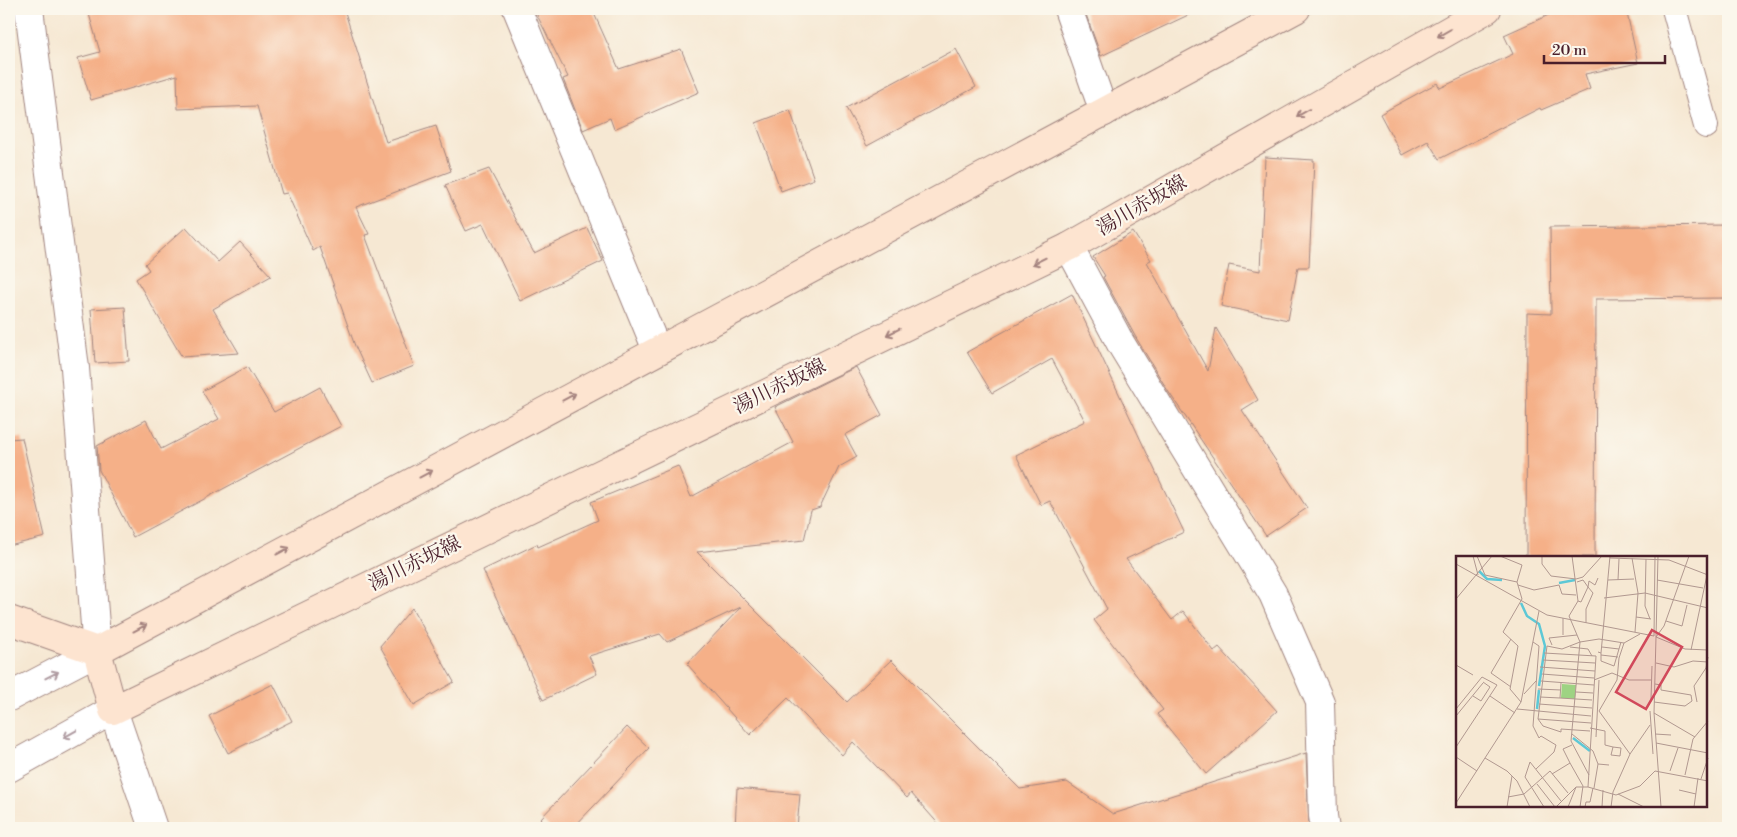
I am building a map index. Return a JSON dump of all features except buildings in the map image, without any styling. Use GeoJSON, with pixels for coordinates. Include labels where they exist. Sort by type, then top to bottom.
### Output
{"type":"FeatureCollection","features":[{"type":"Feature","properties":{"kind":"main road"},"geometry":{"type":"LineString","coordinates":[[9,620],[97,652],[1296,9]]}},
{"type":"Feature","properties":{"kind":"main road","name":"湯川赤坂線"},"geometry":{"type":"LineString","coordinates":[[113,710],[1069,247],[1487,9]]}},
{"type":"Feature","properties":{"kind":"main road"},"geometry":{"type":"LineString","coordinates":[[97,652],[113,710]]}},
{"type":"Feature","properties":{"kind":"street"},"geometry":{"type":"LineString","coordinates":[[9,697],[97,652],[75,368],[29,9]]}},
{"type":"Feature","properties":{"kind":"street"},"geometry":{"type":"LineString","coordinates":[[516,9],[657,350]]}},
{"type":"Feature","properties":{"kind":"street"},"geometry":{"type":"LineString","coordinates":[[1068,9],[1104,112]]}},
{"type":"Feature","properties":{"kind":"street"},"geometry":{"type":"LineString","coordinates":[[1069,247],[1121,344],[1273,594],[1320,702],[1323,816],[1325,828]]}},
{"type":"Feature","properties":{"kind":"street"},"geometry":{"type":"LineString","coordinates":[[9,768],[113,710],[153,828]]}},
{"type":"Feature","properties":{"kind":"lane"},"geometry":{"type":"LineString","coordinates":[[1674,9],[1706,126]]}}]}
